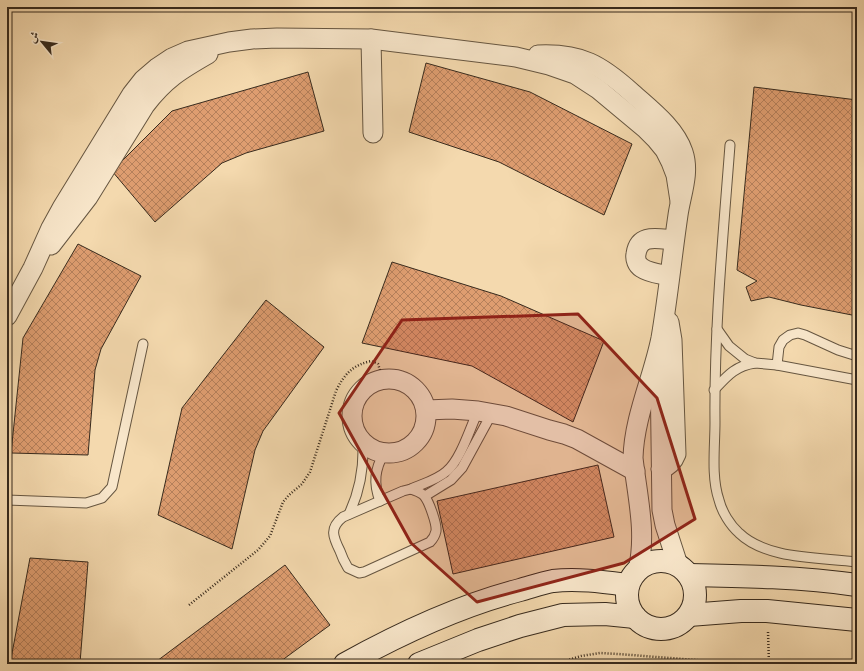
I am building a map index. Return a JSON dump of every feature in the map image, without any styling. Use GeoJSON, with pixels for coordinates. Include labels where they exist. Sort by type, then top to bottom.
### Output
{"type":"FeatureCollection","features":[{"type":"Feature","properties":{"kind":"street"},"geometry":{"type":"LineString","coordinates":[[7,316],[33,268],[51,228],[62,208],[132,94],[143,80],[157,68],[172,58],[188,51],[229,42],[252,39],[371,39],[516,57],[549,65],[575,74],[598,89],[646,129],[665,150],[676,175],[680,201],[661,338],[660,444],[662,510],[665,526],[683,570],[693,584],[695,595],[689,615],[682,622],[672,627],[662,629],[652,628],[643,624],[635,617],[629,607],[627,596],[640,560],[642,539],[634,472],[633,445],[638,419],[651,379],[661,338]]}},
{"type":"Feature","properties":{"kind":"street"},"geometry":{"type":"LineString","coordinates":[[371,39],[374,133]]}},
{"type":"Feature","properties":{"kind":"street"},"geometry":{"type":"LineString","coordinates":[[669,276],[641,268],[635,258],[638,246],[642,241],[647,239],[674,240]]}},
{"type":"Feature","properties":{"kind":"street"},"geometry":{"type":"LineString","coordinates":[[661,469],[668,466],[673,461],[676,454],[672,340],[668,321],[664,312]]}},
{"type":"Feature","properties":{"kind":"street"},"geometry":{"type":"LineString","coordinates":[[383,379],[395,379],[406,382],[416,389],[423,399],[426,410],[426,422],[423,432],[416,442],[407,449],[395,453],[384,453],[373,449],[363,442],[356,433],[353,422],[353,410],[356,399],[363,390],[372,383],[383,379]]}},
{"type":"Feature","properties":{"kind":"street"},"geometry":{"type":"LineString","coordinates":[[426,410],[452,409],[485,412],[513,418],[564,434],[634,472]]}},
{"type":"Feature","properties":{"kind":"street"},"geometry":{"type":"LineString","coordinates":[[602,454],[633,445],[660,444]]}},
{"type":"Feature","properties":{"kind":"street"},"geometry":{"type":"LineString","coordinates":[[345,664],[421,624],[464,607],[553,581],[594,581],[633,577],[645,565],[653,562],[662,561],[683,570],[857,585]]}},
{"type":"Feature","properties":{"kind":"street"},"geometry":{"type":"LineString","coordinates":[[689,615],[741,611],[767,611],[857,620]]}},
{"type":"Feature","properties":{"kind":"street"},"geometry":{"type":"LineString","coordinates":[[419,664],[478,640],[520,626],[563,615],[605,614],[635,617]]}},
{"type":"Feature","properties":{"kind":"lane"},"geometry":{"type":"LineString","coordinates":[[730,145],[714,390],[715,481],[719,500],[726,518],[739,533],[754,545],[772,552],[857,562]]}},
{"type":"Feature","properties":{"kind":"lane"},"geometry":{"type":"LineString","coordinates":[[717,329],[729,346],[745,359],[857,380]]}},
{"type":"Feature","properties":{"kind":"lane"},"geometry":{"type":"LineString","coordinates":[[778,365],[779,347],[783,340],[790,335],[798,333],[838,350],[857,356]]}},
{"type":"Feature","properties":{"kind":"lane"},"geometry":{"type":"LineString","coordinates":[[7,500],[86,503],[102,498],[112,487],[143,344]]}},
{"type":"Feature","properties":{"kind":"lane"},"geometry":{"type":"LineString","coordinates":[[714,390],[736,369],[745,364],[755,362]]}},
{"type":"Feature","properties":{"kind":"lane"},"geometry":{"type":"LineString","coordinates":[[411,489],[418,491],[425,496],[436,530],[434,537],[430,542],[364,572],[359,573],[348,568],[333,534],[337,521],[342,517],[411,489],[446,472],[457,458],[485,412]]}},
{"type":"Feature","properties":{"kind":"lane"},"geometry":{"type":"LineString","coordinates":[[425,496],[448,482],[462,468],[485,412]]}},
{"type":"Feature","properties":{"kind":"lane"},"geometry":{"type":"LineString","coordinates":[[349,514],[355,501],[363,472],[363,442]]}},
{"type":"Feature","properties":{"kind":"lane"},"geometry":{"type":"LineString","coordinates":[[380,501],[376,491],[376,471],[384,453]]}},
{"type":"Feature","properties":{"kind":"path"},"geometry":{"type":"LineString","coordinates":[[189,606],[258,550],[270,536],[283,502],[289,494],[302,484],[310,472],[336,391],[347,372],[356,366],[372,361],[378,364],[383,379]]}},
{"type":"Feature","properties":{"kind":"path"},"geometry":{"type":"LineString","coordinates":[[555,664],[581,656],[600,653],[722,662],[790,664]]}},
{"type":"Feature","properties":{"kind":"highlighted area"},"geometry":{"type":"Polygon","coordinates":[[[578,314],[657,398],[695,519],[624,563],[477,602],[411,543],[339,413],[402,320],[578,314]]]}},
{"type":"Feature","properties":{"kind":"building"},"geometry":{"type":"Polygon","coordinates":[[[426,63],[530,92],[632,144],[604,215],[499,162],[409,132],[426,63]]]}},
{"type":"Feature","properties":{"kind":"building"},"geometry":{"type":"Polygon","coordinates":[[[308,72],[324,131],[246,153],[222,163],[155,222],[112,171],[172,111],[308,72]]]}},
{"type":"Feature","properties":{"kind":"building"},"geometry":{"type":"Polygon","coordinates":[[[754,87],[857,100],[857,316],[769,297],[751,301],[746,287],[757,281],[737,270],[754,87]]]}},
{"type":"Feature","properties":{"kind":"building"},"geometry":{"type":"Polygon","coordinates":[[[78,244],[141,276],[101,349],[95,370],[88,455],[11,453],[23,338],[78,244]]]}},
{"type":"Feature","properties":{"kind":"building"},"geometry":{"type":"Polygon","coordinates":[[[392,262],[501,296],[604,341],[573,422],[472,366],[362,343],[392,262]]]}},
{"type":"Feature","properties":{"kind":"building"},"geometry":{"type":"Polygon","coordinates":[[[266,300],[324,347],[263,431],[255,450],[232,549],[158,515],[182,408],[266,300]]]}},
{"type":"Feature","properties":{"kind":"building"},"geometry":{"type":"Polygon","coordinates":[[[598,465],[614,537],[453,574],[437,501],[598,465]]]}},
{"type":"Feature","properties":{"kind":"building"},"geometry":{"type":"Polygon","coordinates":[[[30,558],[88,562],[80,663],[10,664],[30,558]]]}},
{"type":"Feature","properties":{"kind":"building"},"geometry":{"type":"Polygon","coordinates":[[[285,565],[330,625],[277,664],[159,664],[157,661],[285,565]]]}}]}
